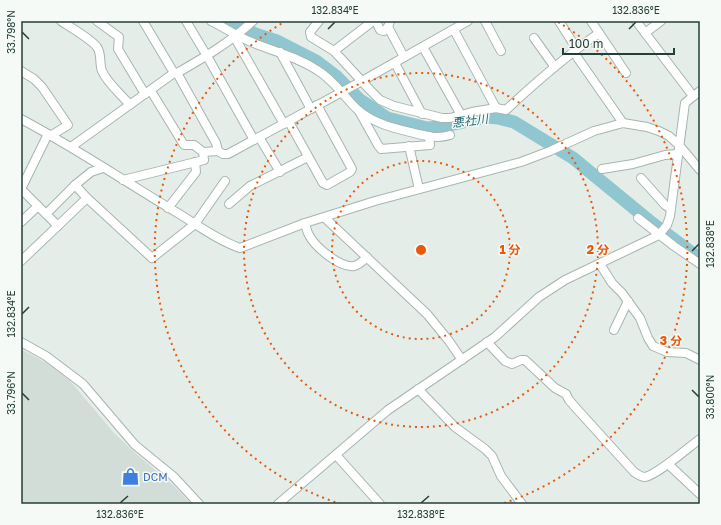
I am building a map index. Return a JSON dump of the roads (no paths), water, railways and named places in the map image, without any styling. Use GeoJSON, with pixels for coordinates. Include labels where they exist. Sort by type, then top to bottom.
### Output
{"type":"FeatureCollection","features":[{"type":"Feature","properties":{"kind":"street"},"geometry":{"type":"LineString","coordinates":[[61,21],[95,44],[100,54],[100,66],[102,72],[130,105]]}},
{"type":"Feature","properties":{"kind":"street"},"geometry":{"type":"LineString","coordinates":[[97,21],[119,36],[118,49],[184,145],[194,146],[203,152],[218,151],[223,154],[228,154],[286,123],[468,21]]}},
{"type":"Feature","properties":{"kind":"street"},"geometry":{"type":"LineString","coordinates":[[143,21],[216,143],[218,151]]}},
{"type":"Feature","properties":{"kind":"street"},"geometry":{"type":"LineString","coordinates":[[186,21],[256,139],[280,172]]}},
{"type":"Feature","properties":{"kind":"street"},"geometry":{"type":"LineString","coordinates":[[212,21],[248,41],[280,52],[302,62],[328,78],[343,91],[359,110],[381,149],[430,145],[429,136]]}},
{"type":"Feature","properties":{"kind":"street"},"geometry":{"type":"LineString","coordinates":[[71,147],[175,73],[207,56],[238,35],[253,21]]}},
{"type":"Feature","properties":{"kind":"street"},"geometry":{"type":"LineString","coordinates":[[319,21],[310,32],[311,37],[334,51],[361,82],[380,100],[394,106],[442,118],[450,118],[496,108],[506,110],[554,66],[576,48],[599,33]]}},
{"type":"Feature","properties":{"kind":"street"},"geometry":{"type":"LineString","coordinates":[[334,51],[374,21],[380,30],[384,31],[389,24]]}},
{"type":"Feature","properties":{"kind":"street"},"geometry":{"type":"LineString","coordinates":[[485,21],[501,51]]}},
{"type":"Feature","properties":{"kind":"street"},"geometry":{"type":"LineString","coordinates":[[559,21],[576,48]]}},
{"type":"Feature","properties":{"kind":"street"},"geometry":{"type":"LineString","coordinates":[[591,21],[626,73]]}},
{"type":"Feature","properties":{"kind":"street"},"geometry":{"type":"LineString","coordinates":[[278,504],[336,455],[372,422],[487,342],[539,298],[565,280],[660,234],[667,225],[671,209],[685,103],[697,93],[636,21]]}},
{"type":"Feature","properties":{"kind":"street"},"geometry":{"type":"LineString","coordinates":[[645,33],[661,21]]}},
{"type":"Feature","properties":{"kind":"street"},"geometry":{"type":"LineString","coordinates":[[389,24],[404,57]]}},
{"type":"Feature","properties":{"kind":"street"},"geometry":{"type":"LineString","coordinates":[[457,26],[496,108]]}},
{"type":"Feature","properties":{"kind":"street"},"geometry":{"type":"LineString","coordinates":[[238,35],[286,123],[323,183],[327,185],[350,172],[352,169],[280,52]]}},
{"type":"Feature","properties":{"kind":"street"},"geometry":{"type":"LineString","coordinates":[[534,38],[554,66]]}},
{"type":"Feature","properties":{"kind":"street"},"geometry":{"type":"LineString","coordinates":[[423,47],[461,115]]}},
{"type":"Feature","properties":{"kind":"street"},"geometry":{"type":"LineString","coordinates":[[577,57],[623,122]]}},
{"type":"Feature","properties":{"kind":"street"},"geometry":{"type":"LineString","coordinates":[[395,63],[422,114]]}},
{"type":"Feature","properties":{"kind":"street"},"geometry":{"type":"LineString","coordinates":[[21,71],[34,79],[42,87],[68,125],[50,134],[21,189],[58,226]]}},
{"type":"Feature","properties":{"kind":"street"},"geometry":{"type":"LineString","coordinates":[[359,110],[375,121],[390,127],[429,136],[443,137],[450,135]]}},
{"type":"Feature","properties":{"kind":"street"},"geometry":{"type":"LineString","coordinates":[[21,119],[50,134],[230,245],[240,248],[305,223],[325,218],[375,201],[521,162],[563,146],[594,131],[623,122],[647,127],[669,136],[678,149],[700,170]]}},
{"type":"Feature","properties":{"kind":"street"},"geometry":{"type":"LineString","coordinates":[[409,146],[419,189]]}},
{"type":"Feature","properties":{"kind":"street"},"geometry":{"type":"LineString","coordinates":[[602,169],[633,164],[665,155],[678,149]]}},
{"type":"Feature","properties":{"kind":"street"},"geometry":{"type":"LineString","coordinates":[[123,180],[204,160],[203,152]]}},
{"type":"Feature","properties":{"kind":"street"},"geometry":{"type":"LineString","coordinates":[[229,204],[250,186],[308,157]]}},
{"type":"Feature","properties":{"kind":"street"},"geometry":{"type":"LineString","coordinates":[[168,208],[196,172],[194,162]]}},
{"type":"Feature","properties":{"kind":"street"},"geometry":{"type":"LineString","coordinates":[[46,214],[75,184],[91,172],[103,168]]}},
{"type":"Feature","properties":{"kind":"street"},"geometry":{"type":"LineString","coordinates":[[641,178],[665,205],[671,209]]}},
{"type":"Feature","properties":{"kind":"street"},"geometry":{"type":"LineString","coordinates":[[75,184],[87,198],[152,258],[195,224],[225,181]]}},
{"type":"Feature","properties":{"kind":"street"},"geometry":{"type":"LineString","coordinates":[[21,261],[87,198]]}},
{"type":"Feature","properties":{"kind":"street"},"geometry":{"type":"LineString","coordinates":[[21,222],[38,206]]}},
{"type":"Feature","properties":{"kind":"street"},"geometry":{"type":"LineString","coordinates":[[325,218],[427,314],[462,360]]}},
{"type":"Feature","properties":{"kind":"street"},"geometry":{"type":"LineString","coordinates":[[638,218],[700,264]]}},
{"type":"Feature","properties":{"kind":"street"},"geometry":{"type":"LineString","coordinates":[[305,223],[308,235],[318,248],[344,265],[354,266],[366,257]]}},
{"type":"Feature","properties":{"kind":"street"},"geometry":{"type":"LineString","coordinates":[[600,264],[612,284],[622,293],[640,318],[653,346],[667,352],[686,353],[700,360]]}},
{"type":"Feature","properties":{"kind":"street"},"geometry":{"type":"LineString","coordinates":[[614,330],[628,301]]}},
{"type":"Feature","properties":{"kind":"street"},"geometry":{"type":"LineString","coordinates":[[21,342],[46,356],[83,384],[134,445],[173,476],[199,504]]}},
{"type":"Feature","properties":{"kind":"street"},"geometry":{"type":"LineString","coordinates":[[487,342],[505,361],[512,364],[525,360],[555,388],[566,394],[576,408],[634,472],[640,476],[644,477],[668,464],[700,439]]}},
{"type":"Feature","properties":{"kind":"street"},"geometry":{"type":"LineString","coordinates":[[418,389],[455,427],[492,456],[501,476],[522,504]]}},
{"type":"Feature","properties":{"kind":"street"},"geometry":{"type":"LineString","coordinates":[[336,455],[380,504]]}},
{"type":"Feature","properties":{"kind":"street"},"geometry":{"type":"LineString","coordinates":[[668,464],[700,494]]}},
{"type":"Feature","properties":{"kind":"waterway","name":"悪社川"},"geometry":{"type":"LineString","coordinates":[[225,21],[258,35],[277,41],[316,61],[337,77],[360,100],[387,118],[427,128],[440,127],[487,117],[514,122],[573,158],[652,223],[700,259]]}},
{"type":"Feature","properties":{"kind":"place","name":"DCM"},"geometry":{"type":"Point","coordinates":[130,477]}}]}
